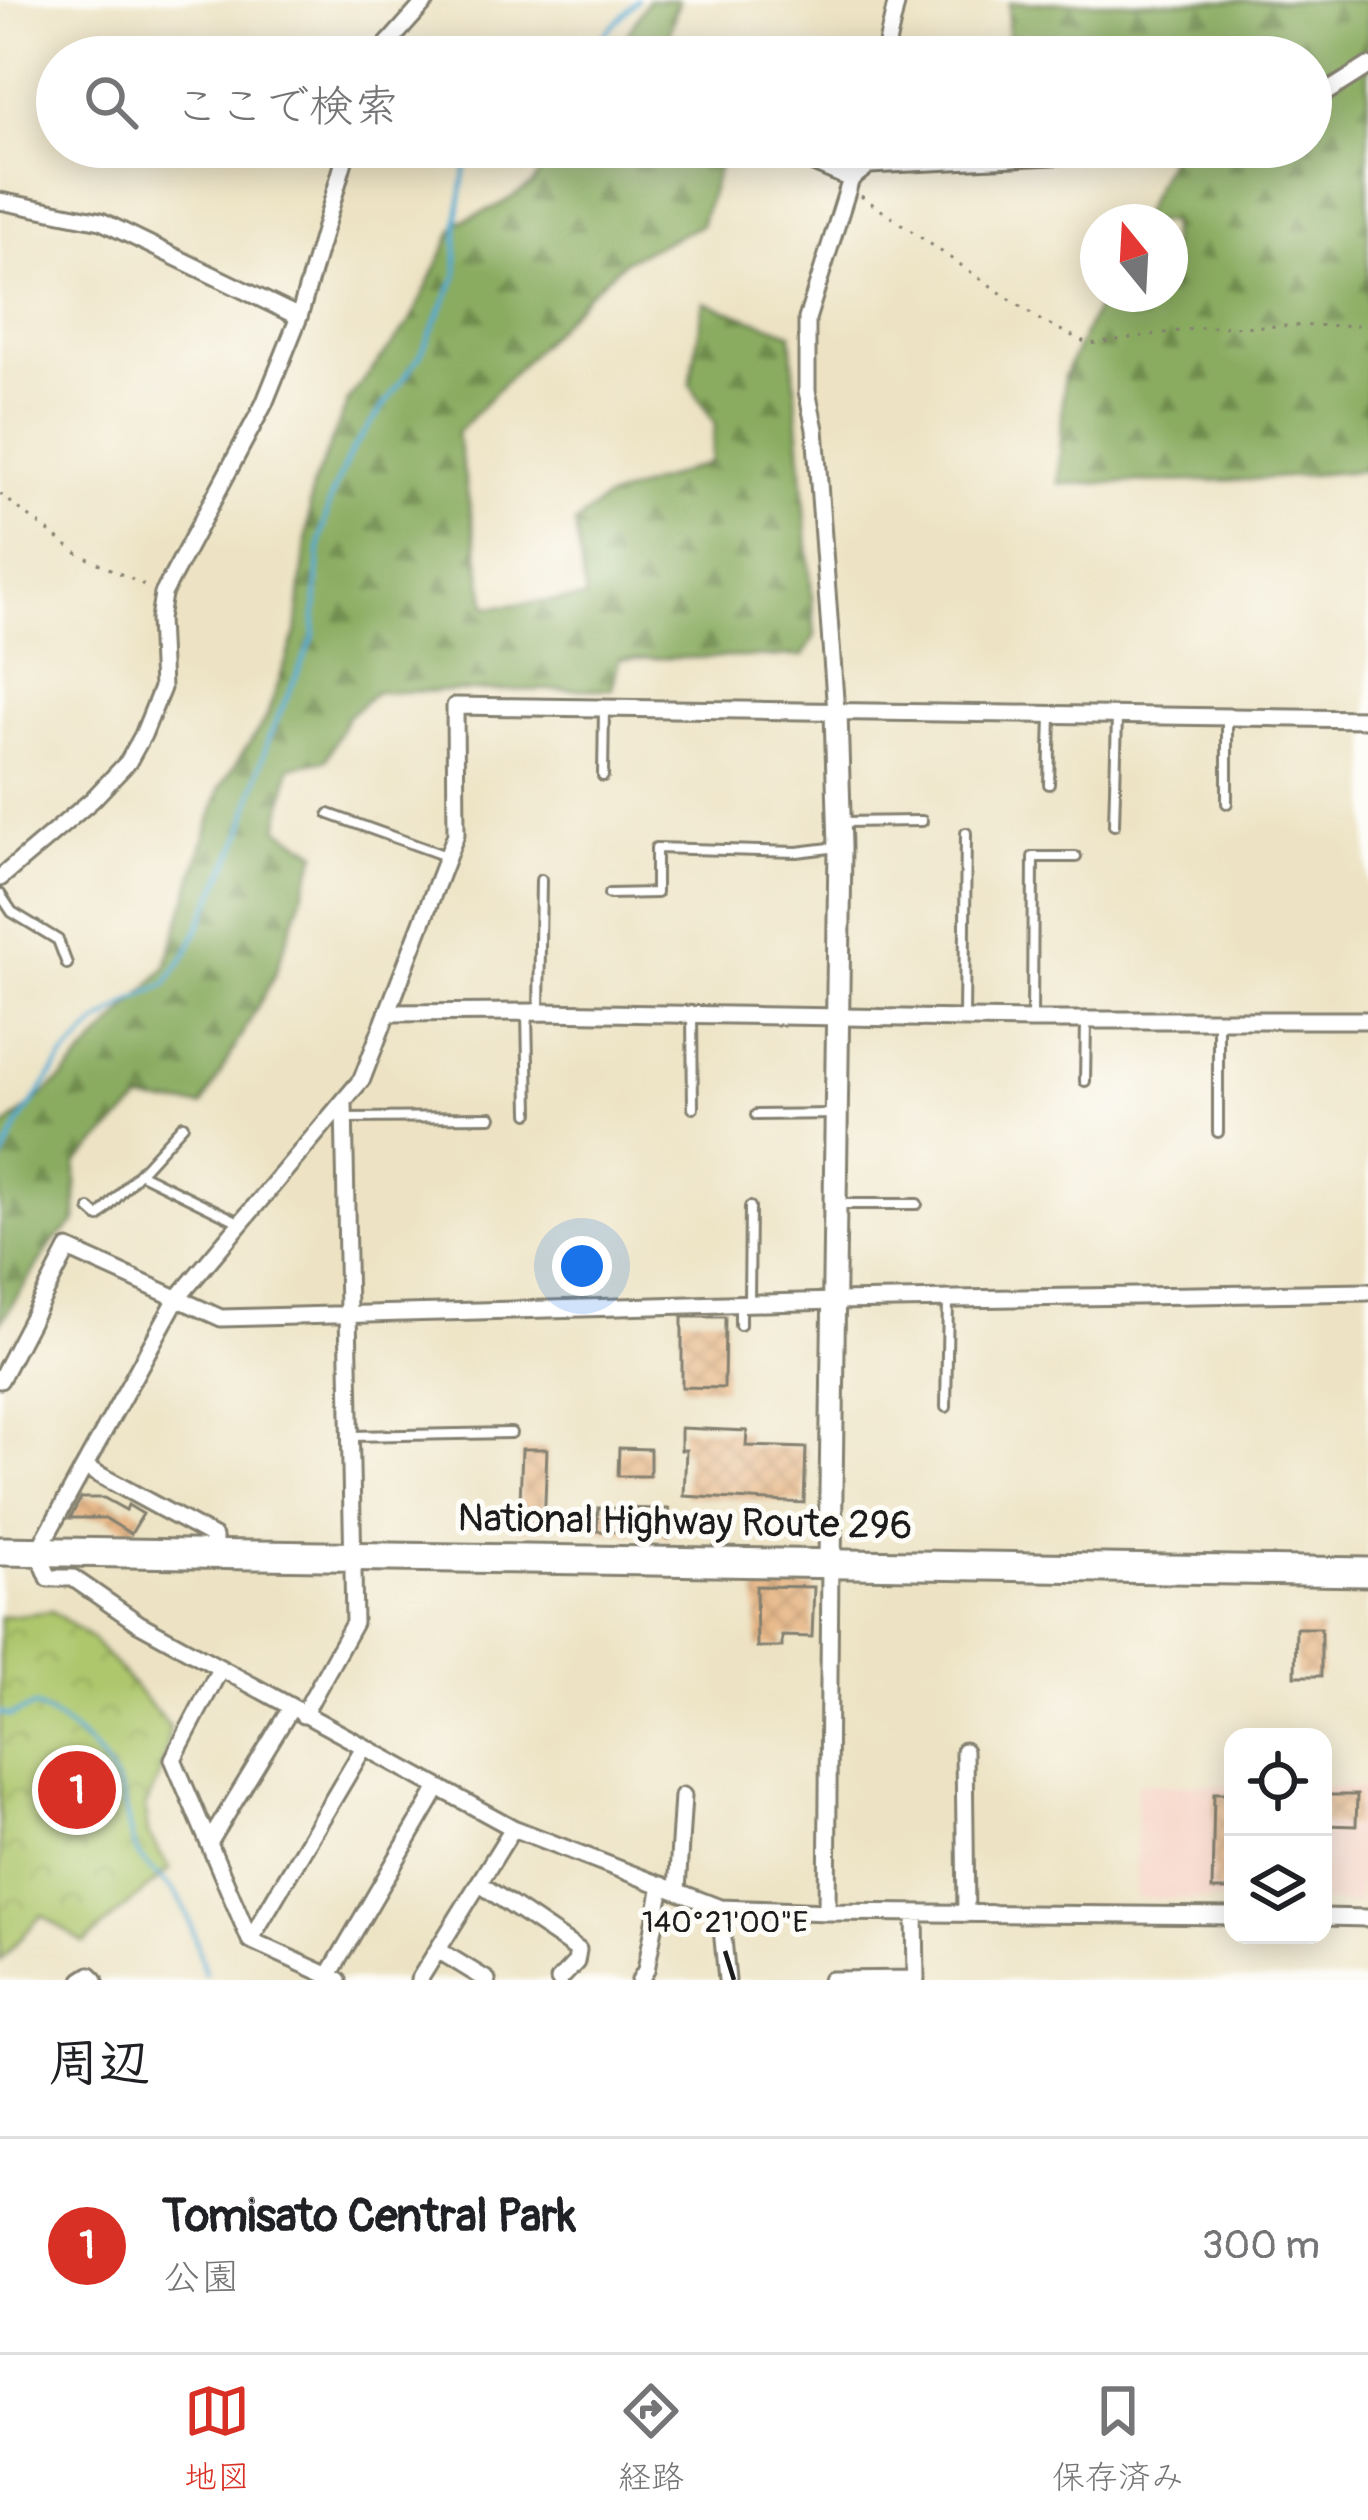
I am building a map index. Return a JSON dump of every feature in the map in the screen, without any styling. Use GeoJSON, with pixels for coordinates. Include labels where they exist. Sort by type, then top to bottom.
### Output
{"type":"FeatureCollection","features":[{"type":"Feature","properties":{"kind":"highway","name":"National Highway Route 296"},"geometry":{"type":"LineString","coordinates":[[0,1551],[1368,1572]]}},
{"type":"Feature","properties":{"kind":"street"},"geometry":{"type":"LineString","coordinates":[[395,36],[427,0]]}},
{"type":"Feature","properties":{"kind":"street"},"geometry":{"type":"LineString","coordinates":[[889,36],[897,0]]}},
{"type":"Feature","properties":{"kind":"street"},"geometry":{"type":"LineString","coordinates":[[1332,89],[1368,66]]}},
{"type":"Feature","properties":{"kind":"street"},"geometry":{"type":"LineString","coordinates":[[0,878],[92,800],[128,762],[143,735],[162,688],[159,619],[163,594],[264,404],[299,317],[342,168]]}},
{"type":"Feature","properties":{"kind":"street"},"geometry":{"type":"LineString","coordinates":[[825,168],[851,179]]}},
{"type":"Feature","properties":{"kind":"street"},"geometry":{"type":"LineString","coordinates":[[827,1912],[840,847],[836,712],[815,429],[807,391],[807,319],[854,168]]}},
{"type":"Feature","properties":{"kind":"street"},"geometry":{"type":"LineString","coordinates":[[851,179],[865,168]]}},
{"type":"Feature","properties":{"kind":"street"},"geometry":{"type":"LineString","coordinates":[[0,201],[100,221],[299,317]]}},
{"type":"Feature","properties":{"kind":"street"},"geometry":{"type":"LineString","coordinates":[[1224,1916],[721,1908],[513,1828],[138,1623],[73,1578],[49,1578],[38,1551],[176,1300],[239,1222],[344,1110],[362,1079],[456,834],[455,706],[1368,719]]}},
{"type":"Feature","properties":{"kind":"street"},"geometry":{"type":"LineString","coordinates":[[387,1013],[1368,1020]]}},
{"type":"Feature","properties":{"kind":"street"},"geometry":{"type":"LineString","coordinates":[[209,1843],[354,1623],[344,1110]]}},
{"type":"Feature","properties":{"kind":"street"},"geometry":{"type":"LineString","coordinates":[[0,1379],[68,1249],[221,1318],[1368,1292]]}},
{"type":"Feature","properties":{"kind":"street"},"geometry":{"type":"LineString","coordinates":[[85,1467],[214,1537],[214,1555]]}},
{"type":"Feature","properties":{"kind":"street"},"geometry":{"type":"LineString","coordinates":[[220,1669],[173,1759],[250,1940],[333,1977],[438,1788]]}},
{"type":"Feature","properties":{"kind":"street"},"geometry":{"type":"LineString","coordinates":[[250,1940],[364,1747]]}},
{"type":"Feature","properties":{"kind":"street"},"geometry":{"type":"LineString","coordinates":[[964,1751],[966,1914]]}},
{"type":"Feature","properties":{"kind":"street"},"geometry":{"type":"LineString","coordinates":[[640,1980],[670,1888],[682,1796]]}},
{"type":"Feature","properties":{"kind":"street"},"geometry":{"type":"LineString","coordinates":[[419,1980],[513,1828]]}},
{"type":"Feature","properties":{"kind":"street"},"geometry":{"type":"LineString","coordinates":[[480,1884],[578,1950],[576,1962],[559,1980]]}},
{"type":"Feature","properties":{"kind":"street"},"geometry":{"type":"LineString","coordinates":[[721,1908],[727,1980]]}},
{"type":"Feature","properties":{"kind":"street"},"geometry":{"type":"LineString","coordinates":[[831,1980],[916,1978],[915,1913]]}},
{"type":"Feature","properties":{"kind":"street"},"geometry":{"type":"LineString","coordinates":[[1332,1917],[1368,1918]]}},
{"type":"Feature","properties":{"kind":"street"},"geometry":{"type":"LineString","coordinates":[[438,1950],[487,1980]]}},
{"type":"Feature","properties":{"kind":"street"},"geometry":{"type":"LineString","coordinates":[[82,1980],[90,1975],[95,1980]]}},
{"type":"Feature","properties":{"kind":"lane"},"geometry":{"type":"LineString","coordinates":[[603,776],[604,708]]}},
{"type":"Feature","properties":{"kind":"lane"},"geometry":{"type":"LineString","coordinates":[[1049,784],[1051,715]]}},
{"type":"Feature","properties":{"kind":"lane"},"geometry":{"type":"LineString","coordinates":[[1114,825],[1117,716]]}},
{"type":"Feature","properties":{"kind":"lane"},"geometry":{"type":"LineString","coordinates":[[1227,717],[1227,803]]}},
{"type":"Feature","properties":{"kind":"lane"},"geometry":{"type":"LineString","coordinates":[[329,814],[448,857]]}},
{"type":"Feature","properties":{"kind":"lane"},"geometry":{"type":"LineString","coordinates":[[839,822],[922,821]]}},
{"type":"Feature","properties":{"kind":"lane"},"geometry":{"type":"LineString","coordinates":[[964,1018],[966,832]]}},
{"type":"Feature","properties":{"kind":"lane"},"geometry":{"type":"LineString","coordinates":[[609,894],[656,893],[656,848],[797,852],[840,847]]}},
{"type":"Feature","properties":{"kind":"lane"},"geometry":{"type":"LineString","coordinates":[[1032,1020],[1033,856],[1076,857]]}},
{"type":"Feature","properties":{"kind":"lane"},"geometry":{"type":"LineString","coordinates":[[529,1113],[541,880]]}},
{"type":"Feature","properties":{"kind":"lane"},"geometry":{"type":"LineString","coordinates":[[0,894],[12,912],[58,940],[68,964]]}},
{"type":"Feature","properties":{"kind":"lane"},"geometry":{"type":"LineString","coordinates":[[692,1014],[693,1108]]}},
{"type":"Feature","properties":{"kind":"lane"},"geometry":{"type":"LineString","coordinates":[[1085,1081],[1086,1020]]}},
{"type":"Feature","properties":{"kind":"lane"},"geometry":{"type":"LineString","coordinates":[[1218,1020],[1218,1132]]}},
{"type":"Feature","properties":{"kind":"lane"},"geometry":{"type":"LineString","coordinates":[[344,1110],[491,1117]]}},
{"type":"Feature","properties":{"kind":"lane"},"geometry":{"type":"LineString","coordinates":[[756,1115],[837,1114]]}},
{"type":"Feature","properties":{"kind":"lane"},"geometry":{"type":"LineString","coordinates":[[91,1209],[99,1217],[183,1125]]}},
{"type":"Feature","properties":{"kind":"lane"},"geometry":{"type":"LineString","coordinates":[[139,1173],[239,1222]]}},
{"type":"Feature","properties":{"kind":"lane"},"geometry":{"type":"LineString","coordinates":[[836,1204],[916,1204]]}},
{"type":"Feature","properties":{"kind":"lane"},"geometry":{"type":"LineString","coordinates":[[740,1325],[750,1207]]}},
{"type":"Feature","properties":{"kind":"lane"},"geometry":{"type":"LineString","coordinates":[[946,1407],[948,1301]]}},
{"type":"Feature","properties":{"kind":"lane"},"geometry":{"type":"LineString","coordinates":[[350,1436],[511,1433]]}},
{"type":"Feature","properties":{"kind":"path"},"geometry":{"type":"LineString","coordinates":[[851,179],[862,197],[1040,320],[1089,344],[1206,327],[1368,325]]}},
{"type":"Feature","properties":{"kind":"path"},"geometry":{"type":"LineString","coordinates":[[0,494],[77,553],[163,594]]}},
{"type":"Feature","properties":{"kind":"shaded area"},"geometry":{"type":"Polygon","coordinates":[[[1137,1783],[1224,1785],[1224,1900],[1136,1898],[1137,1783]]]}},
{"type":"Feature","properties":{"kind":"shaded area"},"geometry":{"type":"Polygon","coordinates":[[[1332,1787],[1366,1788],[1366,1851],[1358,1904],[1332,1903],[1332,1787]]]}},
{"type":"Feature","properties":{"kind":"green space"},"geometry":{"type":"Polygon","coordinates":[[[648,0],[679,0],[669,36],[626,36],[648,0]]]}},
{"type":"Feature","properties":{"kind":"green space"},"geometry":{"type":"Polygon","coordinates":[[[1368,0],[1368,470],[1249,480],[1059,484],[1064,376],[1094,312],[1188,312],[1188,204],[1147,204],[1164,168],[1332,168],[1332,36],[1008,36],[1009,3],[1368,0]]]}},
{"type":"Feature","properties":{"kind":"green space"},"geometry":{"type":"Polygon","coordinates":[[[542,168],[719,168],[701,225],[626,260],[457,433],[487,607],[586,598],[575,524],[602,501],[710,462],[715,425],[690,384],[704,302],[791,333],[815,636],[803,656],[619,659],[612,689],[376,692],[347,717],[326,760],[290,767],[278,828],[317,853],[274,977],[202,1106],[141,1101],[76,1164],[76,1221],[53,1242],[0,1323],[0,1131],[63,1078],[166,967],[220,788],[266,718],[296,633],[312,488],[349,399],[410,322],[457,223],[533,184],[542,168]]]}},
{"type":"Feature","properties":{"kind":"green space"},"geometry":{"type":"Polygon","coordinates":[[[52,1611],[91,1638],[170,1727],[161,1772],[145,1808],[148,1834],[170,1869],[84,1943],[42,1915],[0,1961],[0,1617],[52,1611]]]}},
{"type":"Feature","properties":{"kind":"building"},"geometry":{"type":"Polygon","coordinates":[[[682,1317],[725,1317],[724,1388],[682,1387],[682,1317]]]}},
{"type":"Feature","properties":{"kind":"building"},"geometry":{"type":"Polygon","coordinates":[[[681,1428],[747,1431],[746,1446],[806,1448],[804,1503],[684,1496],[686,1450],[681,1450],[681,1428]]]}},
{"type":"Feature","properties":{"kind":"building"},"geometry":{"type":"Polygon","coordinates":[[[619,1448],[650,1449],[650,1476],[618,1476],[619,1448]]]}},
{"type":"Feature","properties":{"kind":"building"},"geometry":{"type":"Polygon","coordinates":[[[522,1449],[547,1449],[544,1530],[519,1529],[522,1449]]]}},
{"type":"Feature","properties":{"kind":"building"},"geometry":{"type":"Polygon","coordinates":[[[81,1498],[104,1498],[143,1514],[131,1534],[105,1518],[70,1518],[81,1498]]]}},
{"type":"Feature","properties":{"kind":"building"},"geometry":{"type":"Polygon","coordinates":[[[598,1508],[669,1509],[668,1539],[655,1533],[597,1531],[598,1508]]]}},
{"type":"Feature","properties":{"kind":"building"},"geometry":{"type":"Polygon","coordinates":[[[756,1586],[814,1587],[812,1637],[782,1636],[782,1647],[757,1647],[756,1586]]]}},
{"type":"Feature","properties":{"kind":"building"},"geometry":{"type":"Polygon","coordinates":[[[1296,1628],[1321,1628],[1321,1676],[1295,1676],[1296,1628]]]}},
{"type":"Feature","properties":{"kind":"building"},"geometry":{"type":"Polygon","coordinates":[[[1214,1793],[1224,1793],[1224,1890],[1212,1890],[1214,1793]]]}},
{"type":"Feature","properties":{"kind":"building"},"geometry":{"type":"Polygon","coordinates":[[[1332,1795],[1357,1795],[1356,1826],[1332,1825],[1332,1795]]]}},
{"type":"Feature","properties":{"kind":"waterway"},"geometry":{"type":"LineString","coordinates":[[603,36],[637,0]]}},
{"type":"Feature","properties":{"kind":"waterway"},"geometry":{"type":"LineString","coordinates":[[0,1165],[19,1123],[62,1060],[98,1023],[166,984],[186,955],[242,834],[267,742],[314,636],[320,542],[330,500],[351,451],[420,356],[457,275],[457,223],[466,168]]}},
{"type":"Feature","properties":{"kind":"waterway"},"geometry":{"type":"LineString","coordinates":[[0,1713],[10,1716],[35,1706],[79,1735],[102,1760],[119,1790],[137,1853],[172,1889],[186,1912],[205,1973]]}},
{"type":"Feature","properties":{"kind":"place","name":"Tomisato Central Park"},"geometry":{"type":"Point","coordinates":[77,1790]}}]}
